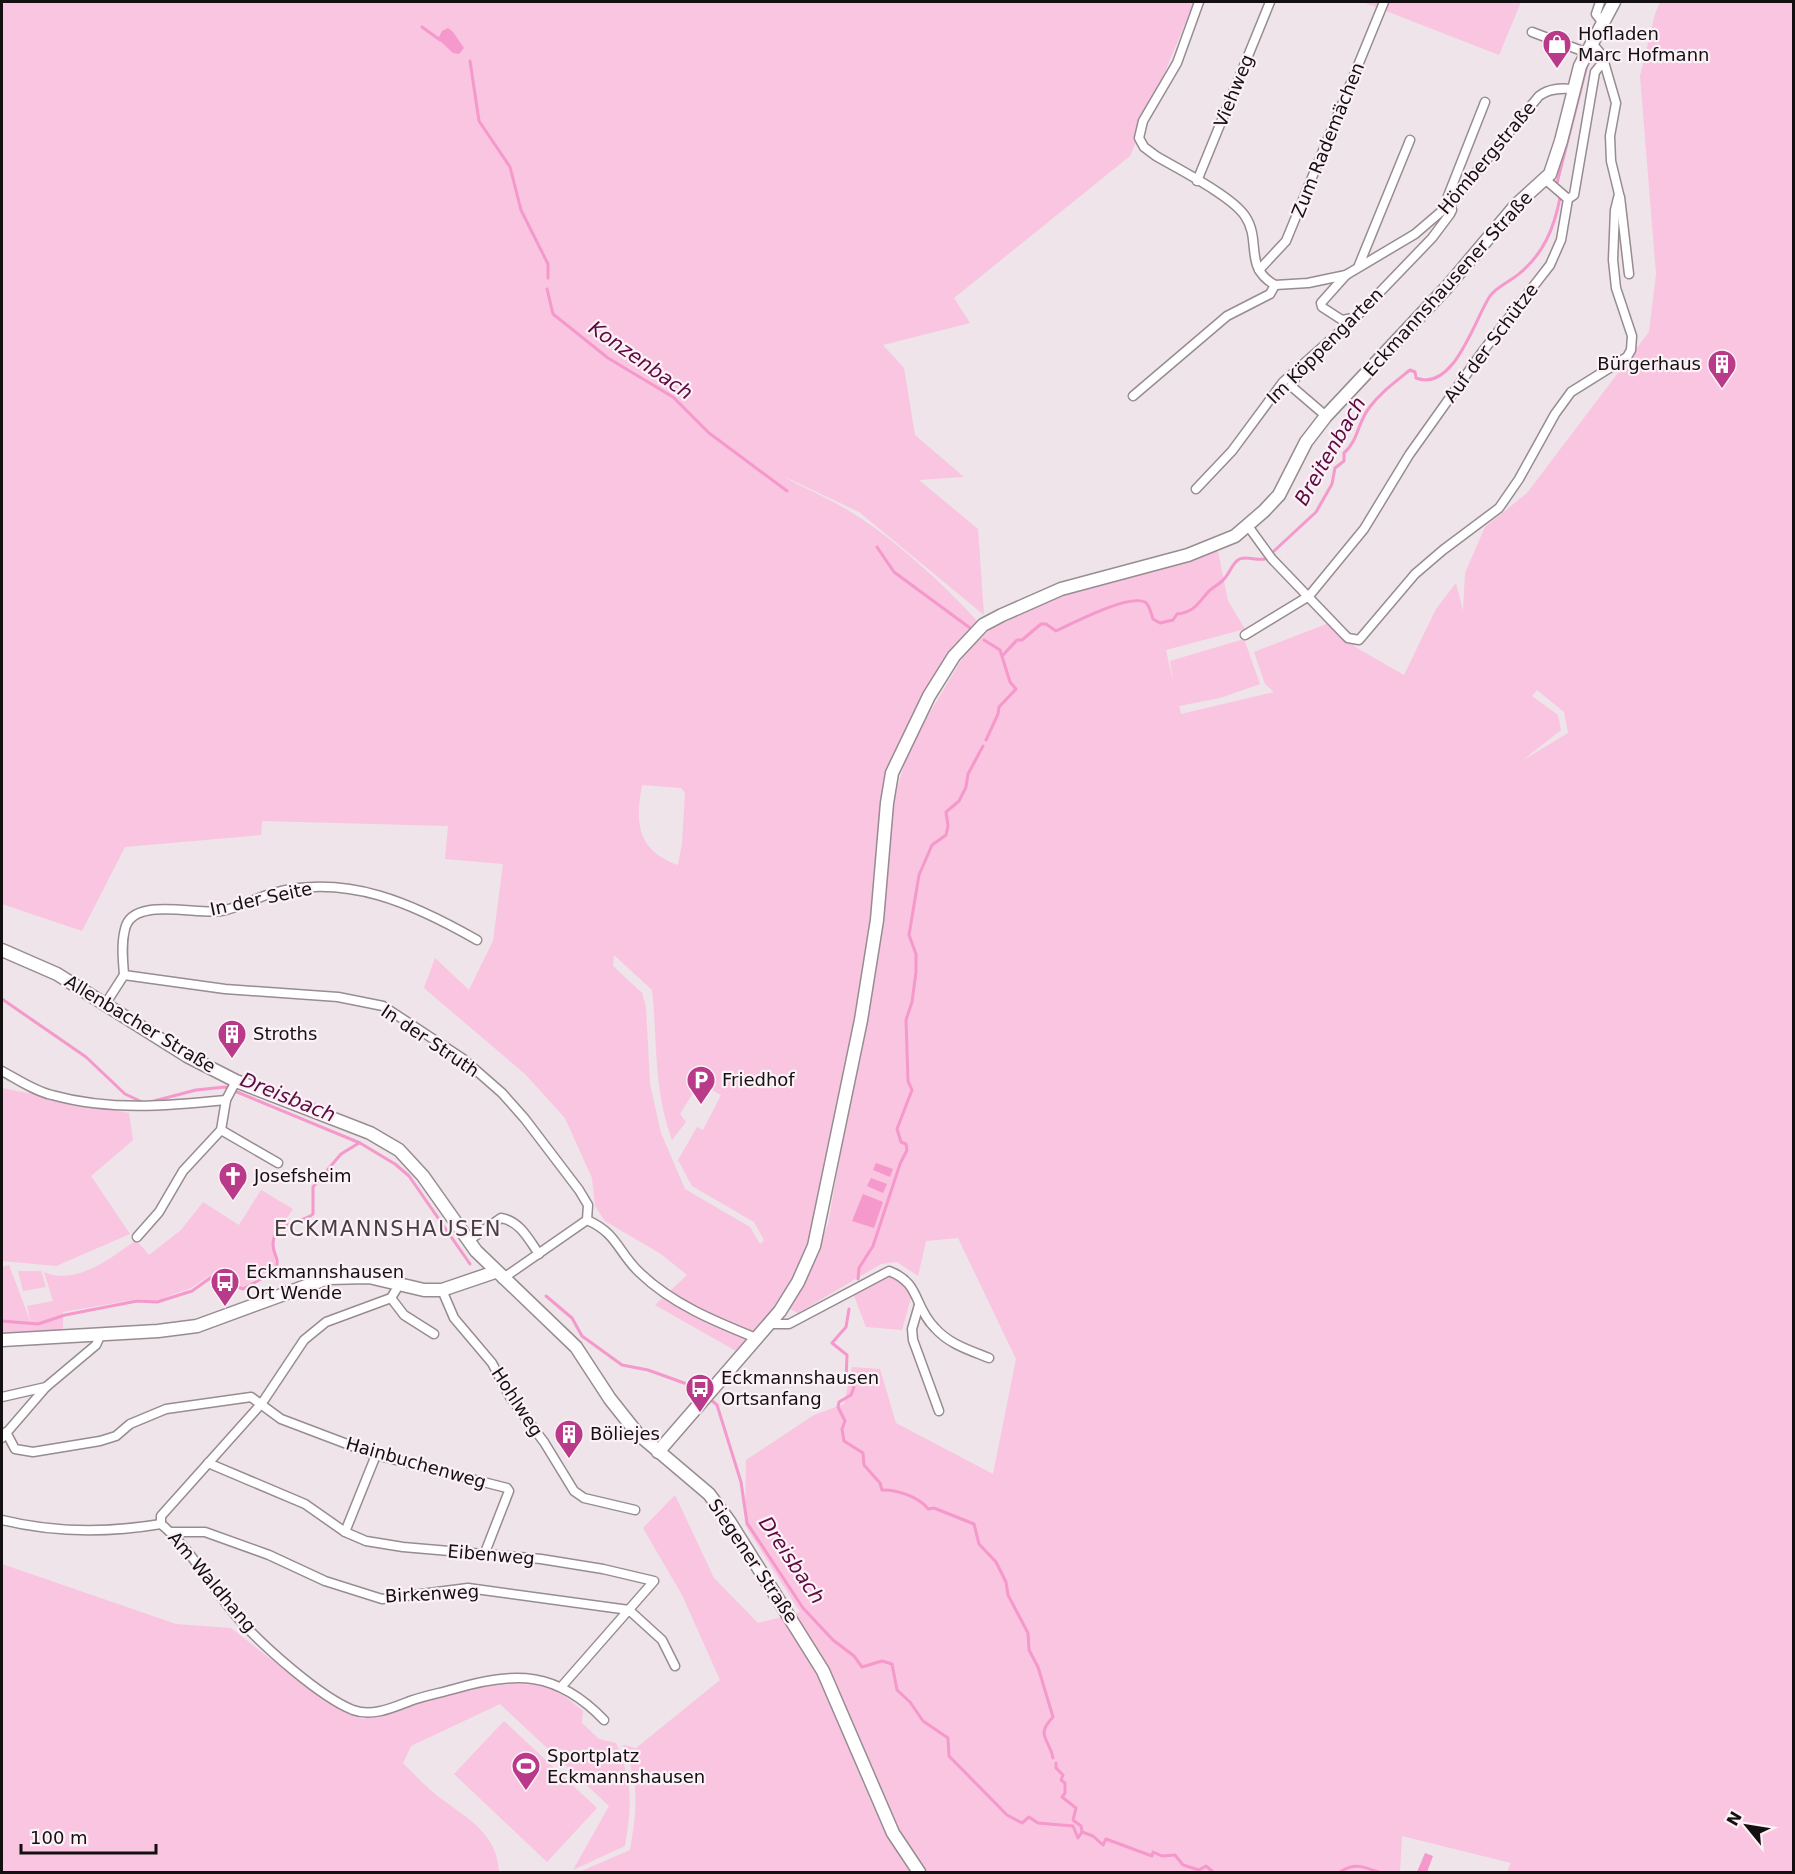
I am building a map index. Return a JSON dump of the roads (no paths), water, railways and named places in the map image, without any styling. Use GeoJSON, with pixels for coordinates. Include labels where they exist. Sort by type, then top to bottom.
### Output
{"type":"FeatureCollection","features":[{"type":"Feature","properties":{"kind":"main road","name":"Eckmannshausener Straße"},"geometry":{"type":"LineString","coordinates":[[658,1452],[769,1324],[798,1282],[814,1246],[823,1215],[878,920],[886,803],[892,773],[903,745],[929,696],[966,642],[993,620],[1061,589],[1188,555],[1235,536],[1248,526],[1278,495],[1306,442],[1326,416],[1447,287],[1516,205],[1546,180],[1557,158],[1572,88],[1588,47],[1614,2]]}},
{"type":"Feature","properties":{"kind":"main road","name":"Allenbacher Straße"},"geometry":{"type":"LineString","coordinates":[[2,951],[41,966],[106,1003],[187,1056],[231,1090],[370,1133],[399,1150],[423,1176],[468,1241],[498,1275]]}},
{"type":"Feature","properties":{"kind":"main road"},"geometry":{"type":"LineString","coordinates":[[2,1340],[197,1326],[328,1278],[369,1277],[424,1290],[442,1290],[498,1275]]}},
{"type":"Feature","properties":{"kind":"main road","name":"Siegener Straße"},"geometry":{"type":"LineString","coordinates":[[498,1275],[576,1347],[610,1399],[638,1433],[709,1494],[729,1521],[806,1642],[835,1695],[893,1833],[919,1872]]}},
{"type":"Feature","properties":{"kind":"street"},"geometry":{"type":"LineString","coordinates":[[1133,396],[1227,316],[1269,294],[1275,285],[1259,270],[1254,260],[1253,232],[1244,214],[1144,147],[1139,138],[1143,121],[1176,63],[1199,2]]}},
{"type":"Feature","properties":{"kind":"street","name":"Viehweg"},"geometry":{"type":"LineString","coordinates":[[1197,181],[1270,2]]}},
{"type":"Feature","properties":{"kind":"street","name":"Zum Rademächen"},"geometry":{"type":"LineString","coordinates":[[1259,270],[1286,241],[1384,2]]}},
{"type":"Feature","properties":{"kind":"street"},"geometry":{"type":"LineString","coordinates":[[1600,2],[1596,14],[1603,23]]}},
{"type":"Feature","properties":{"kind":"street"},"geometry":{"type":"LineString","coordinates":[[1532,32],[1599,49],[1616,103],[1610,152],[1619,194],[1629,274]]}},
{"type":"Feature","properties":{"kind":"street","name":"Auf der Schütze"},"geometry":{"type":"LineString","coordinates":[[1245,635],[1308,596],[1368,524],[1409,455],[1483,351],[1550,265],[1564,230],[1568,199],[1574,195],[1594,72],[1603,62]]}},
{"type":"Feature","properties":{"kind":"street","name":"Hömbergstraße"},"geometry":{"type":"LineString","coordinates":[[1275,285],[1308,284],[1346,275],[1416,234],[1450,204],[1539,96],[1560,88],[1572,88]]}},
{"type":"Feature","properties":{"kind":"street"},"geometry":{"type":"LineString","coordinates":[[1450,204],[1448,196],[1485,102]]}},
{"type":"Feature","properties":{"kind":"street"},"geometry":{"type":"LineString","coordinates":[[1359,266],[1410,140]]}},
{"type":"Feature","properties":{"kind":"street"},"geometry":{"type":"LineString","coordinates":[[1546,180],[1568,199]]}},
{"type":"Feature","properties":{"kind":"street"},"geometry":{"type":"LineString","coordinates":[[1248,526],[1272,560],[1348,638],[1359,640],[1365,635],[1415,574],[1499,508],[1520,479],[1555,414],[1571,392],[1627,357],[1631,350],[1632,336],[1616,288],[1613,260],[1615,210],[1619,194]]}},
{"type":"Feature","properties":{"kind":"street","name":"Im Köppengarten"},"geometry":{"type":"LineString","coordinates":[[1196,489],[1232,451],[1283,382],[1356,317],[1432,237],[1452,210],[1450,204]]}},
{"type":"Feature","properties":{"kind":"street"},"geometry":{"type":"LineString","coordinates":[[1346,275],[1323,299],[1322,307],[1342,320],[1356,317]]}},
{"type":"Feature","properties":{"kind":"street"},"geometry":{"type":"LineString","coordinates":[[1301,366],[1291,386],[1326,416]]}},
{"type":"Feature","properties":{"kind":"street","name":"In der Seite"},"geometry":{"type":"LineString","coordinates":[[124,975],[125,928],[131,917],[139,913],[154,909],[220,912],[273,893],[305,888],[326,887],[379,894],[435,916],[477,940]]}},
{"type":"Feature","properties":{"kind":"street"},"geometry":{"type":"LineString","coordinates":[[106,1003],[124,975]]}},
{"type":"Feature","properties":{"kind":"street","name":"In der Struth"},"geometry":{"type":"LineString","coordinates":[[124,975],[225,989],[338,997],[383,1006],[462,1058],[502,1093],[525,1119],[579,1190],[588,1205],[587,1220]]}},
{"type":"Feature","properties":{"kind":"street"},"geometry":{"type":"LineString","coordinates":[[2,1071],[50,1095],[121,1106],[162,1106],[231,1090],[221,1130],[183,1171],[159,1212],[137,1237]]}},
{"type":"Feature","properties":{"kind":"street"},"geometry":{"type":"LineString","coordinates":[[221,1130],[278,1163]]}},
{"type":"Feature","properties":{"kind":"street"},"geometry":{"type":"LineString","coordinates":[[468,1241],[501,1218],[507,1219],[517,1225],[539,1254]]}},
{"type":"Feature","properties":{"kind":"street"},"geometry":{"type":"LineString","coordinates":[[498,1275],[539,1254],[587,1220],[604,1228],[638,1271],[662,1291],[697,1313],[756,1338]]}},
{"type":"Feature","properties":{"kind":"street"},"geometry":{"type":"LineString","coordinates":[[769,1324],[789,1324],[889,1271],[903,1276],[912,1286],[919,1305],[932,1325],[946,1338],[989,1358]]}},
{"type":"Feature","properties":{"kind":"street"},"geometry":{"type":"LineString","coordinates":[[399,1285],[391,1298],[404,1316],[434,1334]]}},
{"type":"Feature","properties":{"kind":"street","name":"Hohlweg"},"geometry":{"type":"LineString","coordinates":[[442,1290],[454,1318],[492,1363],[510,1397],[544,1442],[574,1491],[584,1498],[636,1510]]}},
{"type":"Feature","properties":{"kind":"street","name":"Am Waldhang"},"geometry":{"type":"LineString","coordinates":[[391,1298],[326,1322],[304,1340],[262,1403],[161,1516],[161,1524],[181,1541],[238,1619],[290,1666],[351,1709],[363,1713],[386,1710],[484,1680],[535,1677],[562,1686],[604,1720]]}},
{"type":"Feature","properties":{"kind":"street"},"geometry":{"type":"LineString","coordinates":[[919,1305],[912,1329],[913,1340],[939,1411]]}},
{"type":"Feature","properties":{"kind":"street"},"geometry":{"type":"LineString","coordinates":[[101,1334],[96,1345],[46,1387],[4,1435],[15,1449],[25,1452],[51,1450],[116,1436],[130,1424],[165,1409],[250,1397],[262,1403]]}},
{"type":"Feature","properties":{"kind":"street"},"geometry":{"type":"LineString","coordinates":[[2,1397],[46,1387]]}},
{"type":"Feature","properties":{"kind":"street","name":"Hainbuchenweg"},"geometry":{"type":"LineString","coordinates":[[262,1403],[269,1412],[281,1419],[376,1455],[507,1488],[509,1491],[484,1555]]}},
{"type":"Feature","properties":{"kind":"street"},"geometry":{"type":"LineString","coordinates":[[345,1532],[376,1455]]}},
{"type":"Feature","properties":{"kind":"street","name":"Eibenweg"},"geometry":{"type":"LineString","coordinates":[[208,1463],[305,1504],[345,1532],[366,1541],[403,1547],[541,1559],[603,1569],[654,1581],[562,1686]]}},
{"type":"Feature","properties":{"kind":"street"},"geometry":{"type":"LineString","coordinates":[[2,1520],[78,1531],[161,1524]]}},
{"type":"Feature","properties":{"kind":"street","name":"Birkenweg"},"geometry":{"type":"LineString","coordinates":[[171,1532],[205,1532],[269,1555],[325,1581],[382,1599],[468,1588],[629,1610]]}},
{"type":"Feature","properties":{"kind":"street"},"geometry":{"type":"LineString","coordinates":[[629,1610],[662,1640],[675,1666]]}},
{"type":"Feature","properties":{"kind":"waterway","name":"Breitenbach"},"geometry":{"type":"LineString","coordinates":[[1603,8],[1605,2]]}},
{"type":"Feature","properties":{"kind":"waterway","name":"Konzenbach"},"geometry":{"type":"LineString","coordinates":[[422,27],[440,40]]}},
{"type":"Feature","properties":{"kind":"waterway","name":"Konzenbach"},"geometry":{"type":"LineString","coordinates":[[470,61],[479,121],[510,167],[521,210],[548,264],[548,278]]}},
{"type":"Feature","properties":{"kind":"waterway","name":"Breitenbach"},"geometry":{"type":"LineString","coordinates":[[1557,183],[1587,65]]}},
{"type":"Feature","properties":{"kind":"waterway","name":"Breitenbach"},"geometry":{"type":"LineString","coordinates":[[1274,551],[1316,512],[1332,484],[1335,468],[1344,461],[1344,453],[1352,443],[1365,413],[1378,397],[1410,370],[1415,372],[1416,378],[1429,380],[1441,375],[1452,364],[1462,351],[1490,296],[1520,273],[1542,248],[1555,220],[1560,198]]}},
{"type":"Feature","properties":{"kind":"waterway","name":"Konzenbach"},"geometry":{"type":"LineString","coordinates":[[547,289],[553,314],[608,358],[673,397],[709,433],[787,491]]}},
{"type":"Feature","properties":{"kind":"waterway","name":"Konzenbach"},"geometry":{"type":"LineString","coordinates":[[877,547],[894,572],[970,628]]}},
{"type":"Feature","properties":{"kind":"waterway","name":"Breitenbach"},"geometry":{"type":"LineString","coordinates":[[1003,655],[1017,640],[1022,640],[1041,624],[1046,624],[1056,631],[1126,602],[1147,603],[1153,619],[1160,623],[1173,620],[1177,614],[1196,606],[1226,577],[1238,560],[1265,559]]}},
{"type":"Feature","properties":{"kind":"waterway"},"geometry":{"type":"LineString","coordinates":[[984,640],[1000,650],[1010,682],[1016,689],[999,707],[986,740]]}},
{"type":"Feature","properties":{"kind":"waterway"},"geometry":{"type":"LineString","coordinates":[[858,1279],[859,1268],[873,1246],[900,1164],[907,1150],[906,1144],[901,1142],[897,1129],[912,1090],[908,1081],[906,1020],[912,1002],[916,972],[916,954],[909,935],[919,875],[932,845],[946,835],[948,826],[946,812],[959,801],[966,787],[968,774],[983,746]]}},
{"type":"Feature","properties":{"kind":"waterway","name":"Dreisbach"},"geometry":{"type":"LineString","coordinates":[[2,999],[86,1057],[125,1094],[142,1102]]}},
{"type":"Feature","properties":{"kind":"waterway","name":"Dreisbach"},"geometry":{"type":"LineString","coordinates":[[154,1101],[196,1090],[225,1087],[360,1143],[395,1164],[409,1176],[470,1264]]}},
{"type":"Feature","properties":{"kind":"waterway"},"geometry":{"type":"LineString","coordinates":[[2,1321],[38,1324],[65,1315],[137,1301],[157,1302],[192,1291],[213,1276],[243,1289],[275,1271],[277,1260],[274,1252],[274,1237],[283,1227],[313,1214],[313,1187],[341,1154],[359,1143]]}},
{"type":"Feature","properties":{"kind":"waterway","name":"Dreisbach"},"geometry":{"type":"LineString","coordinates":[[546,1296],[572,1318],[582,1336],[622,1365],[648,1370],[698,1388],[705,1394]]}},
{"type":"Feature","properties":{"kind":"waterway"},"geometry":{"type":"LineString","coordinates":[[849,1309],[846,1327],[832,1343],[847,1355],[846,1380],[854,1387],[851,1395],[839,1402],[838,1407],[845,1421],[842,1429],[844,1441],[863,1453],[864,1465],[880,1483],[882,1490],[907,1495],[928,1509],[934,1508],[974,1524],[979,1544],[996,1562],[1006,1582],[1008,1595],[1028,1633],[1029,1650],[1038,1667],[1053,1717],[1044,1733],[1053,1758]]}},
{"type":"Feature","properties":{"kind":"waterway","name":"Dreisbach"},"geometry":{"type":"LineString","coordinates":[[710,1399],[717,1405],[741,1482],[747,1523],[803,1608],[833,1640],[854,1656],[862,1667],[882,1661],[892,1664],[897,1690],[910,1702],[923,1721],[948,1738],[949,1756],[1007,1815],[1022,1823],[1029,1817],[1038,1823],[1073,1826],[1078,1838],[1082,1832],[1093,1836],[1103,1845],[1106,1839],[1152,1856],[1153,1852],[1162,1856],[1175,1855],[1183,1865],[1199,1870],[1206,1866],[1213,1872]]}},
{"type":"Feature","properties":{"kind":"waterway"},"geometry":{"type":"LineString","coordinates":[[1056,1763],[1056,1768],[1063,1775],[1061,1780],[1065,1783],[1065,1793],[1062,1797],[1076,1808],[1073,1820],[1081,1826],[1082,1832]]}},
{"type":"Feature","properties":{"kind":"waterway","name":"Dreisbach"},"geometry":{"type":"LineString","coordinates":[[1340,1872],[1359,1866],[1378,1872]]}},
{"type":"Feature","properties":{"kind":"place","name":"Hofladen Marc Hofmann"},"geometry":{"type":"Point","coordinates":[1557,70]}},
{"type":"Feature","properties":{"kind":"place","name":"Bürgerhaus"},"geometry":{"type":"Point","coordinates":[1722,390]}},
{"type":"Feature","properties":{"kind":"place","name":"Stroths"},"geometry":{"type":"Point","coordinates":[232,1060]}},
{"type":"Feature","properties":{"kind":"place","name":"Friedhof"},"geometry":{"type":"Point","coordinates":[701,1106]}},
{"type":"Feature","properties":{"kind":"place","name":"Josefsheim"},"geometry":{"type":"Point","coordinates":[233,1202]}},
{"type":"Feature","properties":{"kind":"place","name":"Eckmannshausen Ort Wende"},"geometry":{"type":"Point","coordinates":[225,1308]}},
{"type":"Feature","properties":{"kind":"place","name":"Eckmannshausen Ortsanfang"},"geometry":{"type":"Point","coordinates":[700,1414]}},
{"type":"Feature","properties":{"kind":"place","name":"Böliejes"},"geometry":{"type":"Point","coordinates":[569,1460]}},
{"type":"Feature","properties":{"kind":"place","name":"Sportplatz Eckmannshausen"},"geometry":{"type":"Point","coordinates":[526,1792]}},
{"type":"Feature","properties":{"kind":"district","name":"ECKMANNSHAUSEN"},"geometry":{"type":"Point","coordinates":[388,1229]}}]}
